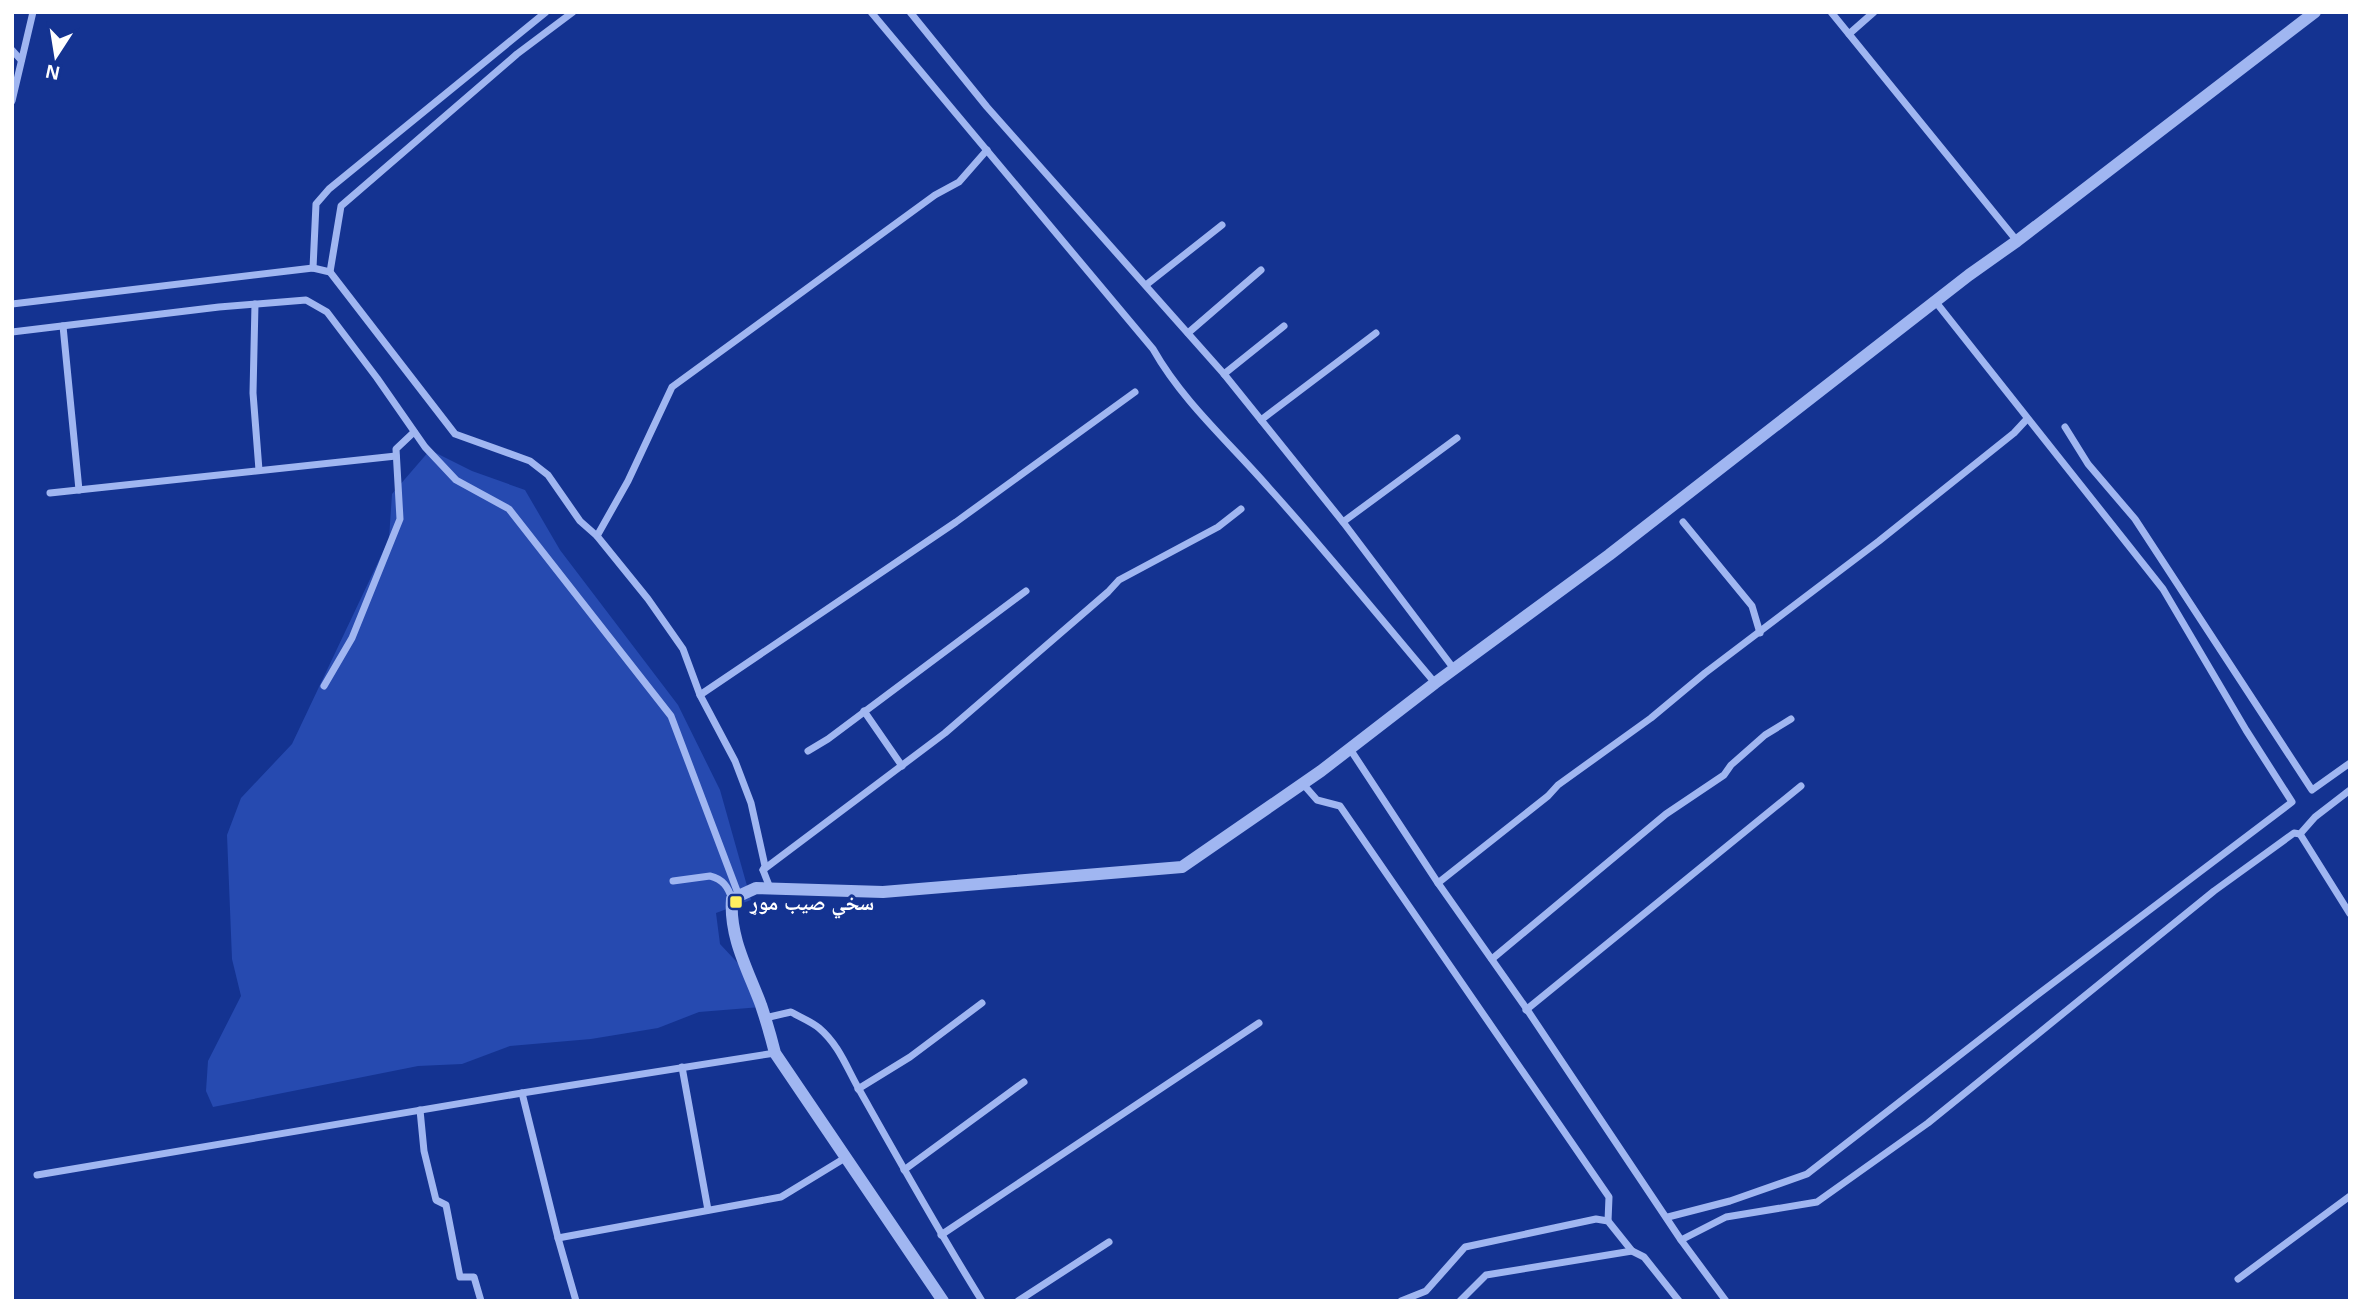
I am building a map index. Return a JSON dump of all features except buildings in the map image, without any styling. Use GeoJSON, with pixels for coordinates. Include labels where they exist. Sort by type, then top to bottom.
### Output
{"type":"FeatureCollection","features":[{"type":"Feature","properties":{"kind":"street"},"geometry":{"type":"LineString","coordinates":[[12,101],[33,12]]}},
{"type":"Feature","properties":{"kind":"street"},"geometry":{"type":"LineString","coordinates":[[313,268],[316,204],[329,189],[547,12]]}},
{"type":"Feature","properties":{"kind":"street"},"geometry":{"type":"LineString","coordinates":[[330,272],[341,206],[517,54],[573,12]]}},
{"type":"Feature","properties":{"kind":"street"},"geometry":{"type":"LineString","coordinates":[[871,12],[1153,349],[1163,366],[1210,425],[1268,487],[1435,683]]}},
{"type":"Feature","properties":{"kind":"street"},"geometry":{"type":"LineString","coordinates":[[910,12],[987,107],[1224,374],[1343,522],[1454,669]]}},
{"type":"Feature","properties":{"kind":"street"},"geometry":{"type":"LineString","coordinates":[[1831,12],[2017,241]]}},
{"type":"Feature","properties":{"kind":"street"},"geometry":{"type":"LineString","coordinates":[[1849,34],[1874,12]]}},
{"type":"Feature","properties":{"kind":"street"},"geometry":{"type":"LineString","coordinates":[[736,898],[755,888],[883,892],[1182,867],[1303,784],[1609,555],[1935,301],[2315,12]]}},
{"type":"Feature","properties":{"kind":"street"},"geometry":{"type":"LineString","coordinates":[[12,50],[21,60]]}},
{"type":"Feature","properties":{"kind":"street"},"geometry":{"type":"LineString","coordinates":[[597,536],[628,481],[672,387],[935,195],[960,182],[987,149]]}},
{"type":"Feature","properties":{"kind":"street"},"geometry":{"type":"LineString","coordinates":[[1146,285],[1222,225]]}},
{"type":"Feature","properties":{"kind":"street"},"geometry":{"type":"LineString","coordinates":[[12,304],[313,268],[330,272],[455,434],[530,461],[548,475],[580,520],[597,536],[648,599],[683,649],[701,695],[732,753],[751,803],[765,866],[763,870],[770,888]]}},
{"type":"Feature","properties":{"kind":"street"},"geometry":{"type":"LineString","coordinates":[[1188,333],[1261,270]]}},
{"type":"Feature","properties":{"kind":"street"},"geometry":{"type":"LineString","coordinates":[[12,332],[306,300],[327,312],[425,447],[456,480],[509,509],[671,716],[736,898],[731,917],[734,936],[775,1052],[943,1301]]}},
{"type":"Feature","properties":{"kind":"street"},"geometry":{"type":"LineString","coordinates":[[1668,1217],[1730,1201],[1807,1174],[2292,802],[2163,589],[1935,301]]}},
{"type":"Feature","properties":{"kind":"street"},"geometry":{"type":"LineString","coordinates":[[255,304],[253,393],[259,470]]}},
{"type":"Feature","properties":{"kind":"street"},"geometry":{"type":"LineString","coordinates":[[63,326],[79,490]]}},
{"type":"Feature","properties":{"kind":"street"},"geometry":{"type":"LineString","coordinates":[[1224,374],[1284,326]]}},
{"type":"Feature","properties":{"kind":"street"},"geometry":{"type":"LineString","coordinates":[[1261,420],[1376,333]]}},
{"type":"Feature","properties":{"kind":"street"},"geometry":{"type":"LineString","coordinates":[[701,695],[956,522],[1135,392]]}},
{"type":"Feature","properties":{"kind":"street"},"geometry":{"type":"LineString","coordinates":[[1438,883],[1548,796],[1558,785],[1651,718],[1705,673],[1960,478],[2027,419]]}},
{"type":"Feature","properties":{"kind":"street"},"geometry":{"type":"LineString","coordinates":[[2065,427],[2088,464],[2135,519],[2312,790],[2350,763]]}},
{"type":"Feature","properties":{"kind":"street"},"geometry":{"type":"LineString","coordinates":[[324,686],[352,638],[400,519],[396,449],[414,432]]}},
{"type":"Feature","properties":{"kind":"street"},"geometry":{"type":"LineString","coordinates":[[1343,522],[1457,438]]}},
{"type":"Feature","properties":{"kind":"street"},"geometry":{"type":"LineString","coordinates":[[50,492],[396,456]]}},
{"type":"Feature","properties":{"kind":"street"},"geometry":{"type":"LineString","coordinates":[[763,870],[945,733],[1119,580],[1218,527],[1241,509]]}},
{"type":"Feature","properties":{"kind":"street"},"geometry":{"type":"LineString","coordinates":[[1683,522],[1752,606],[1760,633]]}},
{"type":"Feature","properties":{"kind":"street"},"geometry":{"type":"LineString","coordinates":[[808,751],[828,739],[1026,591]]}},
{"type":"Feature","properties":{"kind":"street"},"geometry":{"type":"LineString","coordinates":[[864,711],[902,766]]}},
{"type":"Feature","properties":{"kind":"street"},"geometry":{"type":"LineString","coordinates":[[1492,959],[1666,814],[1724,775],[1731,765],[1765,735],[1791,719]]}},
{"type":"Feature","properties":{"kind":"street"},"geometry":{"type":"LineString","coordinates":[[1350,749],[1681,1240],[1726,1301]]}},
{"type":"Feature","properties":{"kind":"street"},"geometry":{"type":"LineString","coordinates":[[1303,784],[1317,800],[1340,806],[1609,1197],[1608,1221],[1632,1251],[1644,1256],[1679,1301]]}},
{"type":"Feature","properties":{"kind":"street"},"geometry":{"type":"LineString","coordinates":[[1526,1010],[1801,786]]}},
{"type":"Feature","properties":{"kind":"street"},"geometry":{"type":"LineString","coordinates":[[2300,834],[2315,817],[2350,790]]}},
{"type":"Feature","properties":{"kind":"street"},"geometry":{"type":"LineString","coordinates":[[1681,1240],[1726,1217],[1817,1202],[1928,1122],[2214,891],[2294,833],[2300,834],[2350,914]]}},
{"type":"Feature","properties":{"kind":"street"},"geometry":{"type":"LineString","coordinates":[[673,881],[715,877],[736,898]]}},
{"type":"Feature","properties":{"kind":"street"},"geometry":{"type":"LineString","coordinates":[[858,1089],[910,1057],[982,1003]]}},
{"type":"Feature","properties":{"kind":"street"},"geometry":{"type":"LineString","coordinates":[[765,1018],[791,1012],[819,1028],[843,1055],[858,1089],[982,1301]]}},
{"type":"Feature","properties":{"kind":"street"},"geometry":{"type":"LineString","coordinates":[[941,1235],[1259,1023]]}},
{"type":"Feature","properties":{"kind":"street"},"geometry":{"type":"LineString","coordinates":[[37,1175],[775,1052]]}},
{"type":"Feature","properties":{"kind":"street"},"geometry":{"type":"LineString","coordinates":[[682,1068],[708,1210]]}},
{"type":"Feature","properties":{"kind":"street"},"geometry":{"type":"LineString","coordinates":[[904,1170],[1024,1082]]}},
{"type":"Feature","properties":{"kind":"street"},"geometry":{"type":"LineString","coordinates":[[522,1093],[576,1301]]}},
{"type":"Feature","properties":{"kind":"street"},"geometry":{"type":"LineString","coordinates":[[420,1110],[424,1151],[436,1200],[446,1205],[460,1277],[474,1277],[481,1301]]}},
{"type":"Feature","properties":{"kind":"street"},"geometry":{"type":"LineString","coordinates":[[558,1238],[781,1197],[845,1158]]}},
{"type":"Feature","properties":{"kind":"street"},"geometry":{"type":"LineString","coordinates":[[2238,1279],[2350,1196]]}},
{"type":"Feature","properties":{"kind":"street"},"geometry":{"type":"LineString","coordinates":[[1401,1301],[1426,1291],[1465,1247],[1596,1219],[1608,1221]]}},
{"type":"Feature","properties":{"kind":"street"},"geometry":{"type":"LineString","coordinates":[[1018,1301],[1109,1242]]}},
{"type":"Feature","properties":{"kind":"street"},"geometry":{"type":"LineString","coordinates":[[1460,1301],[1486,1275],[1632,1251]]}},
{"type":"Feature","properties":{"kind":"shaded area"},"geometry":{"type":"Polygon","coordinates":[[[430,450],[472,471],[525,490],[560,550],[678,705],[720,790],[751,900],[716,913],[720,944],[749,975],[761,1007],[699,1012],[658,1028],[591,1039],[510,1046],[462,1064],[418,1066],[213,1107],[206,1091],[208,1061],[241,996],[232,959],[227,835],[241,798],[292,744],[389,539],[392,494],[430,450]]]}},
{"type":"Feature","properties":{"kind":"place","name":"سخي صیب موړ"},"geometry":{"type":"Point","coordinates":[736,902]}}]}
